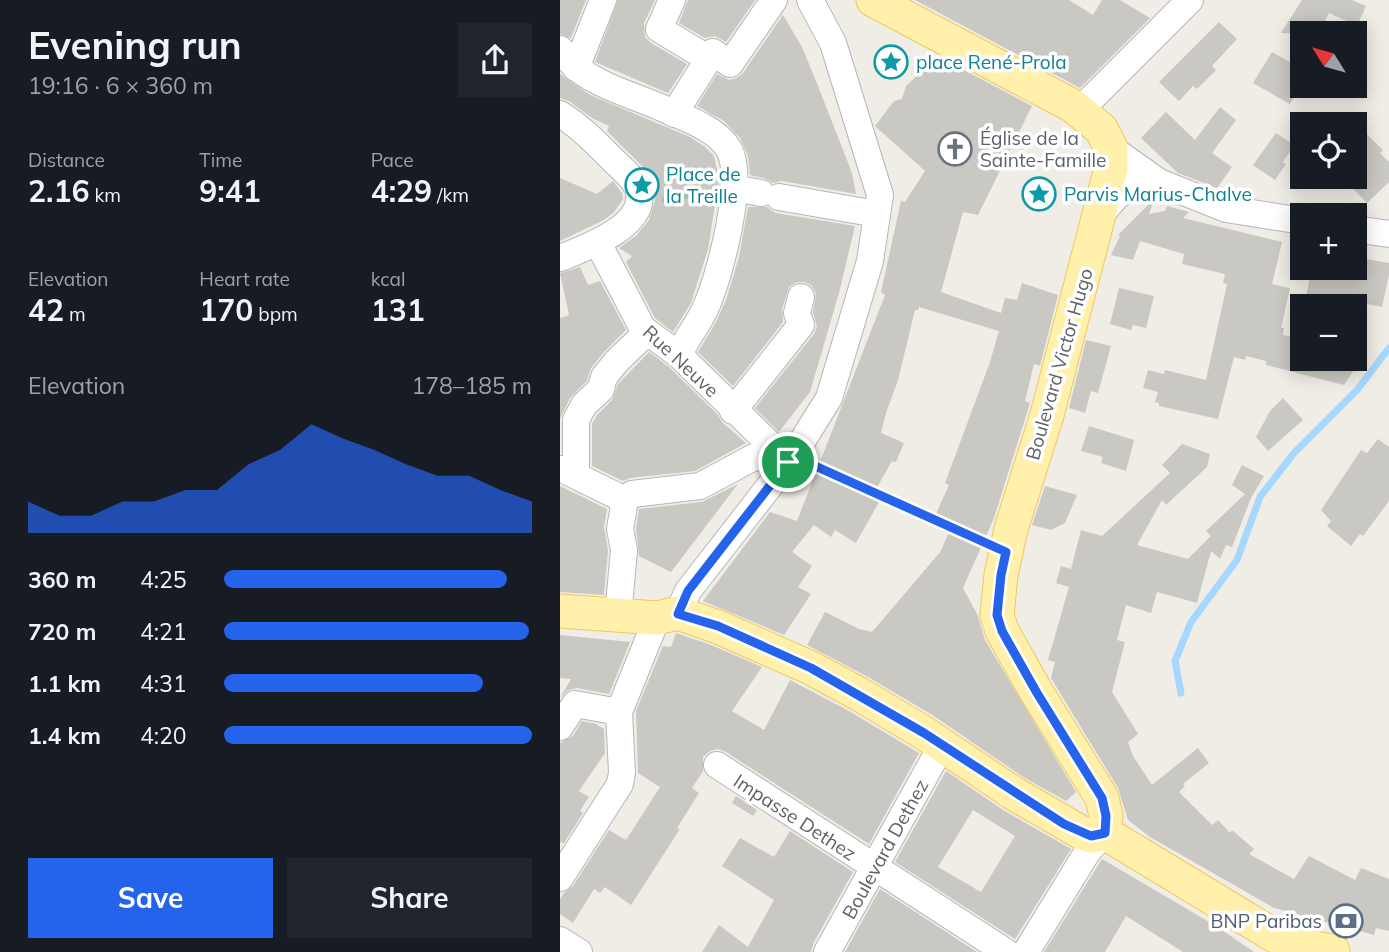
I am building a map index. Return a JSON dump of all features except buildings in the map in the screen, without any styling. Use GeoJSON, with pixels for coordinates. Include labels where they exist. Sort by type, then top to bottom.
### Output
{"type":"FeatureCollection","features":[{"type":"Feature","properties":{"kind":"main road"},"geometry":{"type":"LineString","coordinates":[[873,0],[994,62],[1079,111],[1101,129],[1111,148]]}},
{"type":"Feature","properties":{"kind":"main road","name":"Boulevard Victor Hugo"},"geometry":{"type":"LineString","coordinates":[[1105,833],[1106,816],[1102,798],[1002,631],[997,606],[1006,552],[1047,415],[1100,216],[1111,168],[1111,148]]}},
{"type":"Feature","properties":{"kind":"main road"},"geometry":{"type":"LineString","coordinates":[[560,611],[618,616],[668,616],[718,626],[811,668],[859,694],[1013,793],[1082,833],[1091,836],[1105,833],[1291,948],[1333,952],[1349,949],[1359,952]]}},
{"type":"Feature","properties":{"kind":"street"},"geometry":{"type":"LineString","coordinates":[[603,0],[568,59],[609,87],[674,114],[715,135],[728,148],[732,157],[734,174],[728,236],[705,310],[685,338],[679,355]]}},
{"type":"Feature","properties":{"kind":"street"},"geometry":{"type":"LineString","coordinates":[[672,0],[659,29],[709,59]]}},
{"type":"Feature","properties":{"kind":"street"},"geometry":{"type":"LineString","coordinates":[[674,114],[713,52],[730,64],[774,0]]}},
{"type":"Feature","properties":{"kind":"street"},"geometry":{"type":"LineString","coordinates":[[563,867],[620,784],[622,774],[619,712],[668,616],[791,459],[829,398],[870,261],[880,195],[832,43],[810,0]]}},
{"type":"Feature","properties":{"kind":"street"},"geometry":{"type":"LineString","coordinates":[[1079,111],[1190,0]]}},
{"type":"Feature","properties":{"kind":"street"},"geometry":{"type":"LineString","coordinates":[[560,114],[579,126],[617,164],[637,186],[640,201],[638,208],[623,226],[597,243],[560,258]]}},
{"type":"Feature","properties":{"kind":"street"},"geometry":{"type":"LineString","coordinates":[[1111,148],[1159,182],[1226,209],[1290,219]]}},
{"type":"Feature","properties":{"kind":"street"},"geometry":{"type":"LineString","coordinates":[[1100,216],[1115,197],[1131,186],[1159,182]]}},
{"type":"Feature","properties":{"kind":"street"},"geometry":{"type":"LineString","coordinates":[[733,188],[877,214]]}},
{"type":"Feature","properties":{"kind":"street"},"geometry":{"type":"LineString","coordinates":[[1367,231],[1389,234]]}},
{"type":"Feature","properties":{"kind":"street","name":"Rue Neuve"},"geometry":{"type":"LineString","coordinates":[[597,243],[643,329],[679,355],[733,411],[791,459]]}},
{"type":"Feature","properties":{"kind":"street"},"geometry":{"type":"LineString","coordinates":[[733,411],[801,325],[797,313],[801,297]]}},
{"type":"Feature","properties":{"kind":"street"},"geometry":{"type":"LineString","coordinates":[[625,500],[568,471],[576,420],[584,405],[601,389],[604,377],[616,362],[647,332]]}},
{"type":"Feature","properties":{"kind":"street"},"geometry":{"type":"LineString","coordinates":[[618,616],[624,550],[620,530],[625,500],[632,494],[700,486],[754,457],[791,459]]}},
{"type":"Feature","properties":{"kind":"street"},"geometry":{"type":"LineString","coordinates":[[560,727],[575,704],[619,712]]}},
{"type":"Feature","properties":{"kind":"street","name":"Boulevard Dethez"},"geometry":{"type":"LineString","coordinates":[[827,952],[942,745]]}},
{"type":"Feature","properties":{"kind":"street","name":"Impasse Dethez"},"geometry":{"type":"LineString","coordinates":[[717,765],[1006,952]]}},
{"type":"Feature","properties":{"kind":"street"},"geometry":{"type":"LineString","coordinates":[[1026,952],[1088,851],[1105,833]]}},
{"type":"Feature","properties":{"kind":"street"},"geometry":{"type":"LineString","coordinates":[[560,940],[579,952]]}},
{"type":"Feature","properties":{"kind":"path"},"geometry":{"type":"LineString","coordinates":[[640,201],[676,199],[733,188]]}},
{"type":"Feature","properties":{"kind":"path"},"geometry":{"type":"LineString","coordinates":[[791,459],[1006,552]]}},
{"type":"Feature","properties":{"kind":"waterway"},"geometry":{"type":"LineString","coordinates":[[1181,693],[1175,661],[1191,622],[1237,560],[1260,497],[1294,453],[1357,390],[1389,348]]}},
{"type":"Feature","properties":{"kind":"place","name":"place René-Prola"},"geometry":{"type":"Point","coordinates":[891,62]}},
{"type":"Feature","properties":{"kind":"place","name":"Église de la Sainte-Famille"},"geometry":{"type":"Point","coordinates":[955,149]}},
{"type":"Feature","properties":{"kind":"place","name":"Place de la Treille"},"geometry":{"type":"Point","coordinates":[642,185]}},
{"type":"Feature","properties":{"kind":"place","name":"Parvis Marius-Chalve"},"geometry":{"type":"Point","coordinates":[1039,194]}},
{"type":"Feature","properties":{"kind":"place","name":"BNP Paribas"},"geometry":{"type":"Point","coordinates":[1346,921]}},
{"type":"Feature","properties":{"kind":"route"},"geometry":{"type":"LineString","coordinates":[[793,456],[1006,552],[997,615],[1002,631],[1102,798],[1106,816],[1105,833],[1091,836],[1064,824],[924,733],[811,668],[718,626],[678,614],[688,591],[788,462],[793,456]]}}]}
